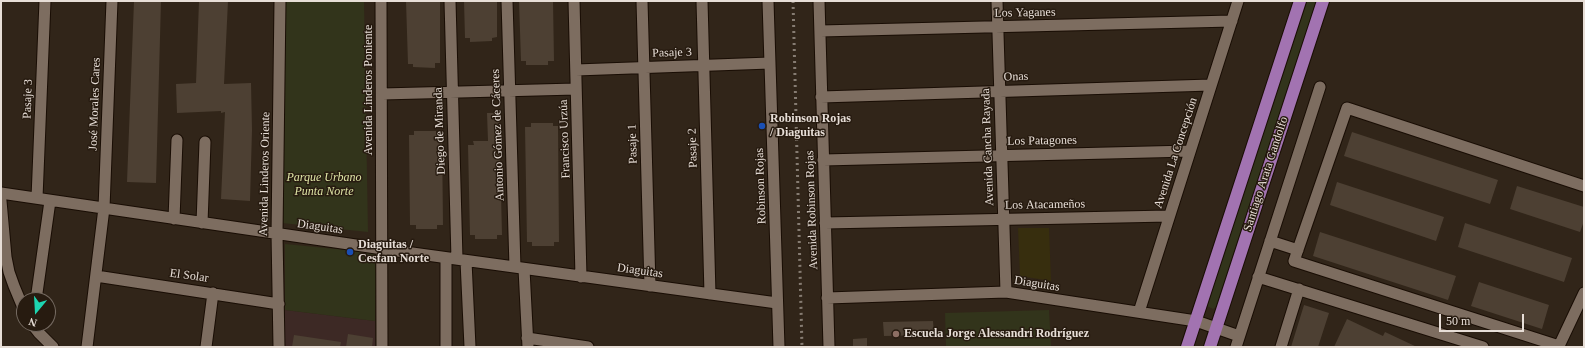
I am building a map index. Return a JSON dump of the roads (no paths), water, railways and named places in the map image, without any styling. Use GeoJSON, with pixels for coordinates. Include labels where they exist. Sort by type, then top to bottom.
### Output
{"type":"FeatureCollection","features":[{"type":"Feature","properties":{"kind":"main road","name":"Santiago Arata Gandolfo"},"geometry":{"type":"LineString","coordinates":[[1187,347],[1300,1]]}},
{"type":"Feature","properties":{"kind":"main road","name":"Santiago Arata Gandolfo"},"geometry":{"type":"LineString","coordinates":[[1210,347],[1323,1]]}},
{"type":"Feature","properties":{"kind":"street","name":"Pasaje 3"},"geometry":{"type":"LineString","coordinates":[[37,198],[45,1]]}},
{"type":"Feature","properties":{"kind":"street","name":"José Morales Cares"},"geometry":{"type":"LineString","coordinates":[[88,347],[104,208],[112,1]]}},
{"type":"Feature","properties":{"kind":"street","name":"Avenida Linderos Oriente"},"geometry":{"type":"LineString","coordinates":[[279,347],[277,234],[280,1]]}},
{"type":"Feature","properties":{"kind":"street","name":"Avenida Linderos Poniente"},"geometry":{"type":"LineString","coordinates":[[381,1],[383,249],[382,347]]}},
{"type":"Feature","properties":{"kind":"street","name":"Diego de Miranda"},"geometry":{"type":"LineString","coordinates":[[450,1],[456,259]]}},
{"type":"Feature","properties":{"kind":"street","name":"Antonio Gómez de Cáceres"},"geometry":{"type":"LineString","coordinates":[[507,1],[519,268],[527,343]]}},
{"type":"Feature","properties":{"kind":"street","name":"Francisco Urzúa"},"geometry":{"type":"LineString","coordinates":[[574,1],[581,276]]}},
{"type":"Feature","properties":{"kind":"street","name":"Pasaje 1"},"geometry":{"type":"LineString","coordinates":[[642,1],[650,286]]}},
{"type":"Feature","properties":{"kind":"street","name":"Pasaje 2"},"geometry":{"type":"LineString","coordinates":[[702,1],[710,294]]}},
{"type":"Feature","properties":{"kind":"street","name":"Robinson Rojas"},"geometry":{"type":"LineString","coordinates":[[768,1],[779,347]]}},
{"type":"Feature","properties":{"kind":"street","name":"Avenida Robinson Rojas"},"geometry":{"type":"LineString","coordinates":[[819,1],[829,347]]}},
{"type":"Feature","properties":{"kind":"street","name":"Avenida Cancha Rayada"},"geometry":{"type":"LineString","coordinates":[[997,1],[1006,292]]}},
{"type":"Feature","properties":{"kind":"street","name":"Avenida La Concepción"},"geometry":{"type":"LineString","coordinates":[[1139,312],[1238,1]]}},
{"type":"Feature","properties":{"kind":"street","name":"Los Yaganes"},"geometry":{"type":"LineString","coordinates":[[820,31],[1232,21]]}},
{"type":"Feature","properties":{"kind":"street","name":"Pasaje 3"},"geometry":{"type":"LineString","coordinates":[[576,70],[770,63]]}},
{"type":"Feature","properties":{"kind":"street","name":"Onas"},"geometry":{"type":"LineString","coordinates":[[822,97],[1211,85]]}},
{"type":"Feature","properties":{"kind":"street"},"geometry":{"type":"LineString","coordinates":[[1236,347],[1320,87]]}},
{"type":"Feature","properties":{"kind":"street"},"geometry":{"type":"LineString","coordinates":[[382,94],[576,89]]}},
{"type":"Feature","properties":{"kind":"street"},"geometry":{"type":"LineString","coordinates":[[1584,186],[1347,108],[1294,261],[1559,346],[1584,293]]}},
{"type":"Feature","properties":{"kind":"street"},"geometry":{"type":"LineString","coordinates":[[174,218],[176,140]]}},
{"type":"Feature","properties":{"kind":"street"},"geometry":{"type":"LineString","coordinates":[[202,223],[205,142]]}},
{"type":"Feature","properties":{"kind":"street","name":"Los Patagones"},"geometry":{"type":"LineString","coordinates":[[823,160],[1190,151]]}},
{"type":"Feature","properties":{"kind":"street","name":"Diaguitas"},"geometry":{"type":"LineString","coordinates":[[1,193],[277,234],[777,303]]}},
{"type":"Feature","properties":{"kind":"street"},"geometry":{"type":"LineString","coordinates":[[1,200],[6,257],[16,292]]}},
{"type":"Feature","properties":{"kind":"street"},"geometry":{"type":"LineString","coordinates":[[37,292],[50,200]]}},
{"type":"Feature","properties":{"kind":"street","name":"Los Atacameños"},"geometry":{"type":"LineString","coordinates":[[825,223],[1169,216]]}},
{"type":"Feature","properties":{"kind":"street"},"geometry":{"type":"LineString","coordinates":[[1270,241],[1298,250]]}},
{"type":"Feature","properties":{"kind":"street"},"geometry":{"type":"LineString","coordinates":[[446,347],[456,259]]}},
{"type":"Feature","properties":{"kind":"street"},"geometry":{"type":"LineString","coordinates":[[456,259],[470,347]]}},
{"type":"Feature","properties":{"kind":"street","name":"El Solar"},"geometry":{"type":"LineString","coordinates":[[96,276],[279,304]]}},
{"type":"Feature","properties":{"kind":"street"},"geometry":{"type":"LineString","coordinates":[[1258,277],[1483,347]]}},
{"type":"Feature","properties":{"kind":"street"},"geometry":{"type":"LineString","coordinates":[[1281,347],[1299,289]]}},
{"type":"Feature","properties":{"kind":"street","name":"Diaguitas"},"geometry":{"type":"LineString","coordinates":[[827,298],[1006,292],[1196,321],[1240,336]]}},
{"type":"Feature","properties":{"kind":"street"},"geometry":{"type":"LineString","coordinates":[[206,347],[213,293]]}},
{"type":"Feature","properties":{"kind":"street"},"geometry":{"type":"LineString","coordinates":[[38,332],[53,347]]}},
{"type":"Feature","properties":{"kind":"street"},"geometry":{"type":"LineString","coordinates":[[527,343],[588,347]]}},
{"type":"Feature","properties":{"kind":"railway"},"geometry":{"type":"LineString","coordinates":[[793,1],[802,347]]}},
{"type":"Feature","properties":{"kind":"place","name":"Robinson Rojas / Diaguitas"},"geometry":{"type":"Point","coordinates":[762,126]}},
{"type":"Feature","properties":{"kind":"place","name":"Diaguitas / Cesfam Norte"},"geometry":{"type":"Point","coordinates":[350,252]}},
{"type":"Feature","properties":{"kind":"place","name":"Escuela Jorge Alessandri Rodríguez"},"geometry":{"type":"Point","coordinates":[896,334]}},
{"type":"Feature","properties":{"kind":"park label","name":"Parque Urbano Punta Norte"},"geometry":{"type":"Point","coordinates":[324,185]}}]}
